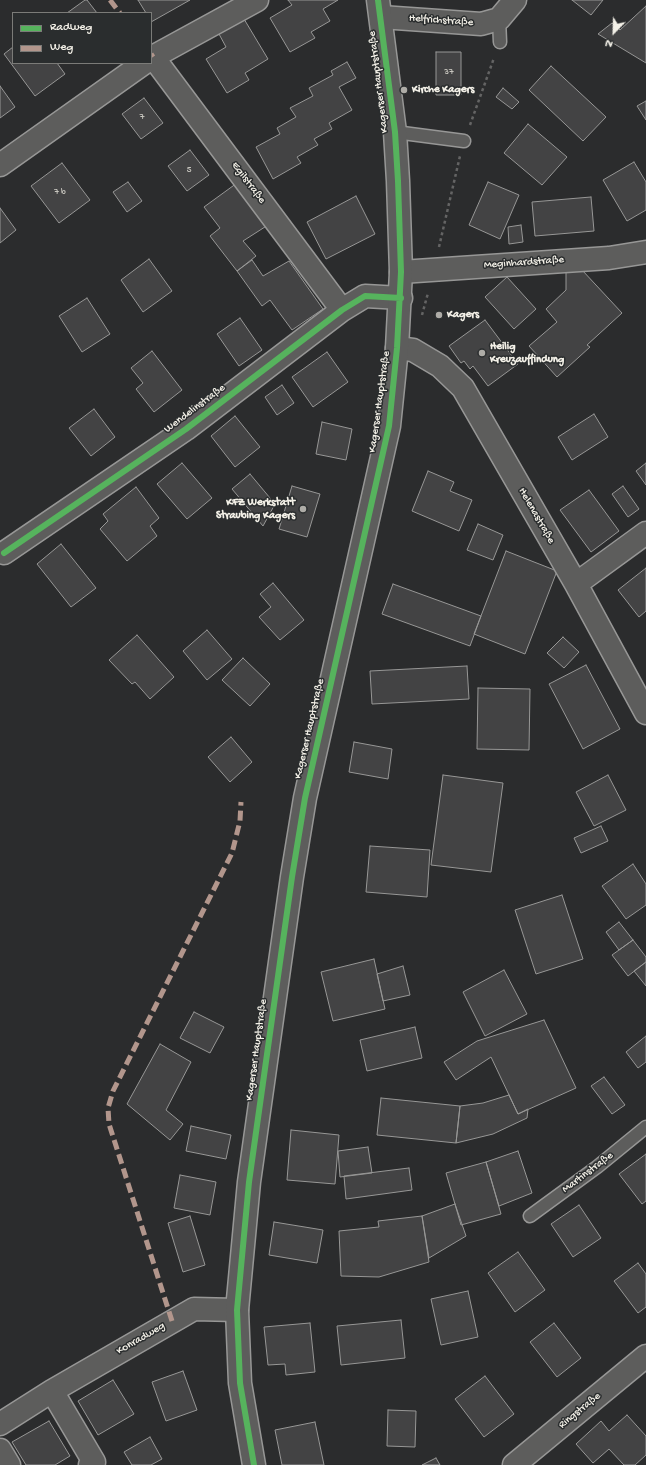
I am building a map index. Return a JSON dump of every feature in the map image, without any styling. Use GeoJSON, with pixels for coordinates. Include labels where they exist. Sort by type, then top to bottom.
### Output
{"type":"FeatureCollection","features":[{"type":"Feature","properties":{"kind":"street"},"geometry":{"type":"LineString","coordinates":[[152,58],[257,0]]}},
{"type":"Feature","properties":{"kind":"street"},"geometry":{"type":"LineString","coordinates":[[499,19],[515,0]]}},
{"type":"Feature","properties":{"kind":"street","name":"Helfrichstraße"},"geometry":{"type":"LineString","coordinates":[[380,9],[481,24],[499,19]]}},
{"type":"Feature","properties":{"kind":"street","name":"Kagerser Hauptstraße"},"geometry":{"type":"LineString","coordinates":[[254,1465],[240,1383],[237,1310],[250,1174],[292,876],[305,798],[405,349],[401,298],[395,132],[380,9]]}},
{"type":"Feature","properties":{"kind":"street","name":"Egilstraße"},"geometry":{"type":"LineString","coordinates":[[152,62],[342,310]]}},
{"type":"Feature","properties":{"kind":"street"},"geometry":{"type":"LineString","coordinates":[[0,165],[143,64]]}},
{"type":"Feature","properties":{"kind":"street","name":"Meginhardstraße"},"geometry":{"type":"LineString","coordinates":[[401,272],[609,258],[646,252]]}},
{"type":"Feature","properties":{"kind":"street","name":"Wendelinstraße"},"geometry":{"type":"LineString","coordinates":[[4,552],[186,429],[342,310],[365,296],[401,298]]}},
{"type":"Feature","properties":{"kind":"street","name":"Helenastraße"},"geometry":{"type":"LineString","coordinates":[[405,349],[440,366],[462,388],[576,584],[646,713]]}},
{"type":"Feature","properties":{"kind":"street"},"geometry":{"type":"LineString","coordinates":[[576,584],[646,533]]}},
{"type":"Feature","properties":{"kind":"street","name":"Konradweg"},"geometry":{"type":"LineString","coordinates":[[0,1424],[52,1391],[194,1310],[237,1310]]}},
{"type":"Feature","properties":{"kind":"street","name":"Ringstraße"},"geometry":{"type":"LineString","coordinates":[[514,1465],[646,1356]]}},
{"type":"Feature","properties":{"kind":"street"},"geometry":{"type":"LineString","coordinates":[[52,1391],[94,1462],[90,1465]]}},
{"type":"Feature","properties":{"kind":"street"},"geometry":{"type":"LineString","coordinates":[[0,1450],[9,1465]]}},
{"type":"Feature","properties":{"kind":"lane"},"geometry":{"type":"LineString","coordinates":[[499,19],[500,42]]}},
{"type":"Feature","properties":{"kind":"lane"},"geometry":{"type":"LineString","coordinates":[[395,132],[464,141]]}},
{"type":"Feature","properties":{"kind":"lane","name":"Martinstraße"},"geometry":{"type":"LineString","coordinates":[[530,1216],[597,1167],[646,1127]]}},
{"type":"Feature","properties":{"kind":"path"},"geometry":{"type":"LineString","coordinates":[[405,349],[434,269],[464,141],[500,42]]}},
{"type":"Feature","properties":{"kind":"building"},"geometry":{"type":"Polygon","coordinates":[[[87,0],[96,12],[68,12],[87,0]]]}},
{"type":"Feature","properties":{"kind":"building"},"geometry":{"type":"Polygon","coordinates":[[[138,0],[190,0],[152,21],[152,12],[145,12],[138,0]]]}},
{"type":"Feature","properties":{"kind":"building"},"geometry":{"type":"Polygon","coordinates":[[[288,0],[338,0],[323,9],[330,21],[311,32],[315,38],[290,52],[270,18],[292,5],[288,0]]]}},
{"type":"Feature","properties":{"kind":"building"},"geometry":{"type":"Polygon","coordinates":[[[572,0],[603,0],[591,15],[572,0]]]}},
{"type":"Feature","properties":{"kind":"building"},"geometry":{"type":"Polygon","coordinates":[[[646,6],[646,63],[598,34],[612,23],[620,30],[646,6]]]}},
{"type":"Feature","properties":{"kind":"building"},"geometry":{"type":"Polygon","coordinates":[[[244,19],[268,59],[245,73],[249,80],[227,93],[206,59],[226,47],[219,34],[244,19]]]}},
{"type":"Feature","properties":{"kind":"building"},"geometry":{"type":"Polygon","coordinates":[[[12,48],[12,64],[58,64],[65,74],[35,96],[4,54],[12,48]]]}},
{"type":"Feature","properties":{"kind":"building"},"geometry":{"type":"Polygon","coordinates":[[[436,52],[461,52],[461,95],[436,95],[436,52]]]}},
{"type":"Feature","properties":{"kind":"building"},"geometry":{"type":"Polygon","coordinates":[[[347,62],[356,78],[339,87],[352,110],[329,123],[332,129],[314,139],[318,145],[297,157],[301,163],[273,179],[256,147],[280,134],[277,128],[296,117],[290,108],[313,96],[309,88],[333,75],[331,71],[347,62]]]}},
{"type":"Feature","properties":{"kind":"building"},"geometry":{"type":"Polygon","coordinates":[[[551,66],[606,117],[583,141],[529,90],[551,66]]]}},
{"type":"Feature","properties":{"kind":"building"},"geometry":{"type":"Polygon","coordinates":[[[0,86],[15,107],[0,118],[0,86]]]}},
{"type":"Feature","properties":{"kind":"building"},"geometry":{"type":"Polygon","coordinates":[[[503,88],[519,102],[512,109],[496,97],[503,88]]]}},
{"type":"Feature","properties":{"kind":"building"},"geometry":{"type":"Polygon","coordinates":[[[144,98],[163,123],[141,139],[122,114],[144,98]]]}},
{"type":"Feature","properties":{"kind":"building"},"geometry":{"type":"Polygon","coordinates":[[[646,101],[646,120],[637,106],[646,101]]]}},
{"type":"Feature","properties":{"kind":"building"},"geometry":{"type":"Polygon","coordinates":[[[528,124],[567,157],[542,185],[504,153],[528,124]]]}},
{"type":"Feature","properties":{"kind":"building"},"geometry":{"type":"Polygon","coordinates":[[[190,150],[209,175],[187,191],[168,166],[190,150]]]}},
{"type":"Feature","properties":{"kind":"building"},"geometry":{"type":"Polygon","coordinates":[[[634,162],[646,182],[646,210],[627,221],[603,180],[634,162]]]}},
{"type":"Feature","properties":{"kind":"building"},"geometry":{"type":"Polygon","coordinates":[[[62,163],[90,200],[59,223],[31,186],[62,163]]]}},
{"type":"Feature","properties":{"kind":"building"},"geometry":{"type":"Polygon","coordinates":[[[128,182],[142,201],[127,212],[113,192],[128,182]]]}},
{"type":"Feature","properties":{"kind":"building"},"geometry":{"type":"Polygon","coordinates":[[[488,182],[519,195],[500,239],[469,225],[488,182]]]}},
{"type":"Feature","properties":{"kind":"building"},"geometry":{"type":"Polygon","coordinates":[[[237,183],[268,225],[243,241],[256,256],[237,271],[210,236],[220,228],[204,207],[237,183]]]}},
{"type":"Feature","properties":{"kind":"building"},"geometry":{"type":"Polygon","coordinates":[[[356,196],[375,234],[326,259],[307,222],[356,196]]]}},
{"type":"Feature","properties":{"kind":"building"},"geometry":{"type":"Polygon","coordinates":[[[591,197],[594,231],[535,236],[532,202],[591,197]]]}},
{"type":"Feature","properties":{"kind":"building"},"geometry":{"type":"Polygon","coordinates":[[[0,208],[16,230],[0,243],[0,208]]]}},
{"type":"Feature","properties":{"kind":"building"},"geometry":{"type":"Polygon","coordinates":[[[521,225],[523,242],[509,244],[508,227],[521,225]]]}},
{"type":"Feature","properties":{"kind":"building"},"geometry":{"type":"Polygon","coordinates":[[[149,259],[172,291],[143,312],[121,280],[149,259]]]}},
{"type":"Feature","properties":{"kind":"building"},"geometry":{"type":"Polygon","coordinates":[[[252,260],[263,276],[289,261],[323,309],[292,330],[270,300],[262,306],[237,271],[252,260]]]}},
{"type":"Feature","properties":{"kind":"building"},"geometry":{"type":"Polygon","coordinates":[[[566,270],[582,270],[622,313],[587,345],[590,347],[557,377],[529,346],[557,322],[546,309],[566,290],[566,270]]]}},
{"type":"Feature","properties":{"kind":"building"},"geometry":{"type":"Polygon","coordinates":[[[507,277],[536,309],[514,329],[485,297],[507,277]]]}},
{"type":"Feature","properties":{"kind":"building"},"geometry":{"type":"Polygon","coordinates":[[[87,298],[110,334],[82,352],[59,316],[87,298]]]}},
{"type":"Feature","properties":{"kind":"building"},"geometry":{"type":"Polygon","coordinates":[[[240,318],[262,350],[239,366],[217,334],[240,318]]]}},
{"type":"Feature","properties":{"kind":"building","name":"Heilig Kreuzauffindung"},"geometry":{"type":"Polygon","coordinates":[[[485,320],[518,364],[488,386],[473,366],[470,369],[464,361],[461,363],[449,346],[485,320]]]}},
{"type":"Feature","properties":{"kind":"building"},"geometry":{"type":"Polygon","coordinates":[[[152,351],[182,390],[154,412],[136,389],[143,383],[131,368],[152,351]]]}},
{"type":"Feature","properties":{"kind":"building"},"geometry":{"type":"Polygon","coordinates":[[[327,352],[348,382],[313,407],[292,377],[327,352]]]}},
{"type":"Feature","properties":{"kind":"building"},"geometry":{"type":"Polygon","coordinates":[[[282,385],[294,403],[277,415],[265,397],[282,385]]]}},
{"type":"Feature","properties":{"kind":"building"},"geometry":{"type":"Polygon","coordinates":[[[94,409],[115,437],[91,456],[69,428],[94,409]]]}},
{"type":"Feature","properties":{"kind":"building"},"geometry":{"type":"Polygon","coordinates":[[[594,414],[608,437],[572,460],[558,437],[594,414]]]}},
{"type":"Feature","properties":{"kind":"building"},"geometry":{"type":"Polygon","coordinates":[[[235,416],[260,447],[235,467],[211,436],[235,416]]]}},
{"type":"Feature","properties":{"kind":"building"},"geometry":{"type":"Polygon","coordinates":[[[322,422],[352,429],[346,460],[316,454],[322,422]]]}},
{"type":"Feature","properties":{"kind":"building"},"geometry":{"type":"Polygon","coordinates":[[[182,463],[212,498],[187,519],[157,484],[182,463]]]}},
{"type":"Feature","properties":{"kind":"building"},"geometry":{"type":"Polygon","coordinates":[[[646,463],[646,485],[636,471],[646,463]]]}},
{"type":"Feature","properties":{"kind":"building"},"geometry":{"type":"Polygon","coordinates":[[[428,471],[454,482],[450,491],[472,500],[459,531],[412,511],[428,471]]]}},
{"type":"Feature","properties":{"kind":"building"},"geometry":{"type":"Polygon","coordinates":[[[250,474],[275,504],[263,526],[232,489],[250,474]]]}},
{"type":"Feature","properties":{"kind":"building"},"geometry":{"type":"Polygon","coordinates":[[[292,486],[320,494],[307,537],[279,529],[292,486]]]}},
{"type":"Feature","properties":{"kind":"building"},"geometry":{"type":"Polygon","coordinates":[[[623,486],[639,509],[628,517],[612,494],[623,486]]]}},
{"type":"Feature","properties":{"kind":"building"},"geometry":{"type":"Polygon","coordinates":[[[136,487],[159,518],[150,526],[157,536],[127,561],[100,529],[108,521],[103,514],[136,487]]]}},
{"type":"Feature","properties":{"kind":"building"},"geometry":{"type":"Polygon","coordinates":[[[589,490],[619,531],[591,552],[560,510],[589,490]]]}},
{"type":"Feature","properties":{"kind":"building"},"geometry":{"type":"Polygon","coordinates":[[[478,524],[503,535],[493,560],[467,550],[478,524]]]}},
{"type":"Feature","properties":{"kind":"building"},"geometry":{"type":"Polygon","coordinates":[[[61,544],[96,588],[71,607],[37,564],[61,544]]]}},
{"type":"Feature","properties":{"kind":"building"},"geometry":{"type":"Polygon","coordinates":[[[506,551],[557,571],[525,654],[474,634],[506,551]]]}},
{"type":"Feature","properties":{"kind":"building"},"geometry":{"type":"Polygon","coordinates":[[[646,568],[646,611],[639,617],[618,590],[646,568]]]}},
{"type":"Feature","properties":{"kind":"building"},"geometry":{"type":"Polygon","coordinates":[[[273,583],[304,620],[280,640],[259,617],[271,607],[260,594],[273,583]]]}},
{"type":"Feature","properties":{"kind":"building"},"geometry":{"type":"Polygon","coordinates":[[[393,584],[481,616],[470,646],[382,614],[393,584]]]}},
{"type":"Feature","properties":{"kind":"building"},"geometry":{"type":"Polygon","coordinates":[[[207,630],[232,659],[207,680],[183,651],[207,630]]]}},
{"type":"Feature","properties":{"kind":"building"},"geometry":{"type":"Polygon","coordinates":[[[137,635],[174,677],[150,699],[135,682],[132,684],[109,660],[137,635]]]}},
{"type":"Feature","properties":{"kind":"building"},"geometry":{"type":"Polygon","coordinates":[[[563,637],[579,652],[564,668],[547,653],[563,637]]]}},
{"type":"Feature","properties":{"kind":"building"},"geometry":{"type":"Polygon","coordinates":[[[243,658],[270,684],[250,706],[222,680],[243,658]]]}},
{"type":"Feature","properties":{"kind":"building"},"geometry":{"type":"Polygon","coordinates":[[[586,665],[620,729],[583,749],[549,684],[586,665]]]}},
{"type":"Feature","properties":{"kind":"building"},"geometry":{"type":"Polygon","coordinates":[[[467,666],[469,699],[372,704],[370,671],[467,666]]]}},
{"type":"Feature","properties":{"kind":"building"},"geometry":{"type":"Polygon","coordinates":[[[478,688],[530,689],[529,750],[477,749],[478,688]]]}},
{"type":"Feature","properties":{"kind":"building"},"geometry":{"type":"Polygon","coordinates":[[[231,737],[252,762],[230,782],[208,757],[231,737]]]}},
{"type":"Feature","properties":{"kind":"building"},"geometry":{"type":"Polygon","coordinates":[[[354,742],[392,749],[388,779],[349,772],[354,742]]]}},
{"type":"Feature","properties":{"kind":"building"},"geometry":{"type":"Polygon","coordinates":[[[443,775],[503,783],[491,872],[431,865],[443,775]]]}},
{"type":"Feature","properties":{"kind":"building"},"geometry":{"type":"Polygon","coordinates":[[[608,775],[626,810],[594,826],[576,792],[608,775]]]}},
{"type":"Feature","properties":{"kind":"building"},"geometry":{"type":"Polygon","coordinates":[[[601,826],[608,841],[581,853],[574,838],[601,826]]]}},
{"type":"Feature","properties":{"kind":"building"},"geometry":{"type":"Polygon","coordinates":[[[370,846],[430,850],[427,897],[366,892],[370,846]]]}},
{"type":"Feature","properties":{"kind":"building"},"geometry":{"type":"Polygon","coordinates":[[[633,864],[646,884],[646,905],[626,919],[602,886],[633,864]]]}},
{"type":"Feature","properties":{"kind":"building"},"geometry":{"type":"Polygon","coordinates":[[[562,895],[583,959],[536,974],[515,910],[562,895]]]}},
{"type":"Feature","properties":{"kind":"building"},"geometry":{"type":"Polygon","coordinates":[[[619,922],[633,940],[619,950],[606,932],[619,922]]]}},
{"type":"Feature","properties":{"kind":"building"},"geometry":{"type":"Polygon","coordinates":[[[633,940],[646,957],[646,962],[628,976],[612,955],[633,940]]]}},
{"type":"Feature","properties":{"kind":"building"},"geometry":{"type":"Polygon","coordinates":[[[374,959],[385,1009],[333,1021],[321,972],[374,959]]]}},
{"type":"Feature","properties":{"kind":"building"},"geometry":{"type":"Polygon","coordinates":[[[646,962],[646,986],[634,971],[646,962]]]}},
{"type":"Feature","properties":{"kind":"building"},"geometry":{"type":"Polygon","coordinates":[[[403,966],[410,995],[383,1001],[377,974],[403,966]]]}},
{"type":"Feature","properties":{"kind":"building"},"geometry":{"type":"Polygon","coordinates":[[[504,970],[527,1014],[485,1036],[463,992],[504,970]]]}},
{"type":"Feature","properties":{"kind":"building"},"geometry":{"type":"Polygon","coordinates":[[[194,1012],[224,1027],[210,1053],[180,1038],[194,1012]]]}},
{"type":"Feature","properties":{"kind":"building"},"geometry":{"type":"Polygon","coordinates":[[[544,1020],[576,1088],[518,1114],[491,1057],[456,1080],[444,1062],[477,1041],[544,1020]]]}},
{"type":"Feature","properties":{"kind":"building"},"geometry":{"type":"Polygon","coordinates":[[[415,1027],[422,1058],[367,1071],[360,1040],[415,1027]]]}},
{"type":"Feature","properties":{"kind":"building"},"geometry":{"type":"Polygon","coordinates":[[[646,1036],[646,1062],[638,1068],[626,1052],[646,1036]]]}},
{"type":"Feature","properties":{"kind":"building"},"geometry":{"type":"Polygon","coordinates":[[[160,1044],[191,1062],[166,1110],[183,1124],[170,1140],[127,1104],[160,1044]]]}},
{"type":"Feature","properties":{"kind":"building"},"geometry":{"type":"Polygon","coordinates":[[[604,1077],[625,1105],[612,1114],[591,1086],[604,1077]]]}},
{"type":"Feature","properties":{"kind":"building"},"geometry":{"type":"Polygon","coordinates":[[[509,1095],[518,1114],[528,1109],[527,1118],[493,1134],[456,1143],[460,1106],[483,1103],[509,1095]]]}},
{"type":"Feature","properties":{"kind":"building"},"geometry":{"type":"Polygon","coordinates":[[[381,1098],[460,1106],[456,1143],[377,1135],[381,1098]]]}},
{"type":"Feature","properties":{"kind":"building"},"geometry":{"type":"Polygon","coordinates":[[[191,1126],[231,1135],[226,1159],[186,1151],[191,1126]]]}},
{"type":"Feature","properties":{"kind":"building"},"geometry":{"type":"Polygon","coordinates":[[[291,1130],[339,1135],[335,1184],[287,1180],[291,1130]]]}},
{"type":"Feature","properties":{"kind":"building"},"geometry":{"type":"Polygon","coordinates":[[[368,1147],[372,1173],[340,1177],[338,1151],[368,1147]]]}},
{"type":"Feature","properties":{"kind":"building"},"geometry":{"type":"Polygon","coordinates":[[[518,1151],[532,1193],[499,1206],[486,1162],[518,1151]]]}},
{"type":"Feature","properties":{"kind":"building"},"geometry":{"type":"Polygon","coordinates":[[[646,1154],[646,1201],[642,1204],[619,1174],[646,1154]]]}},
{"type":"Feature","properties":{"kind":"building"},"geometry":{"type":"Polygon","coordinates":[[[486,1162],[501,1214],[461,1225],[446,1173],[486,1162]]]}},
{"type":"Feature","properties":{"kind":"building"},"geometry":{"type":"Polygon","coordinates":[[[409,1168],[412,1190],[346,1199],[344,1176],[409,1168]]]}},
{"type":"Feature","properties":{"kind":"building"},"geometry":{"type":"Polygon","coordinates":[[[180,1175],[216,1182],[210,1215],[174,1208],[180,1175]]]}},
{"type":"Feature","properties":{"kind":"building"},"geometry":{"type":"Polygon","coordinates":[[[455,1204],[466,1236],[429,1258],[422,1216],[455,1204]]]}},
{"type":"Feature","properties":{"kind":"building"},"geometry":{"type":"Polygon","coordinates":[[[579,1205],[601,1238],[573,1257],[551,1224],[579,1205]]]}},
{"type":"Feature","properties":{"kind":"building"},"geometry":{"type":"Polygon","coordinates":[[[190,1216],[205,1265],[183,1272],[168,1223],[190,1216]]]}},
{"type":"Feature","properties":{"kind":"building"},"geometry":{"type":"Polygon","coordinates":[[[422,1216],[429,1262],[379,1277],[341,1276],[339,1231],[379,1227],[378,1221],[422,1216]]]}},
{"type":"Feature","properties":{"kind":"building"},"geometry":{"type":"Polygon","coordinates":[[[274,1222],[323,1230],[317,1263],[269,1255],[274,1222]]]}},
{"type":"Feature","properties":{"kind":"building"},"geometry":{"type":"Polygon","coordinates":[[[518,1252],[545,1290],[515,1312],[488,1273],[518,1252]]]}},
{"type":"Feature","properties":{"kind":"building"},"geometry":{"type":"Polygon","coordinates":[[[638,1263],[646,1274],[646,1307],[638,1313],[614,1281],[638,1263]]]}},
{"type":"Feature","properties":{"kind":"building"},"geometry":{"type":"Polygon","coordinates":[[[468,1291],[478,1337],[441,1345],[431,1299],[468,1291]]]}},
{"type":"Feature","properties":{"kind":"building"},"geometry":{"type":"Polygon","coordinates":[[[401,1320],[405,1358],[341,1365],[337,1326],[401,1320]]]}},
{"type":"Feature","properties":{"kind":"building"},"geometry":{"type":"Polygon","coordinates":[[[310,1323],[315,1372],[286,1375],[285,1364],[268,1365],[264,1327],[310,1323]]]}},
{"type":"Feature","properties":{"kind":"building"},"geometry":{"type":"Polygon","coordinates":[[[554,1323],[581,1358],[557,1377],[530,1342],[554,1323]]]}},
{"type":"Feature","properties":{"kind":"building"},"geometry":{"type":"Polygon","coordinates":[[[183,1371],[197,1410],[166,1421],[152,1382],[183,1371]]]}},
{"type":"Feature","properties":{"kind":"building"},"geometry":{"type":"Polygon","coordinates":[[[485,1376],[514,1414],[484,1437],[455,1399],[485,1376]]]}},
{"type":"Feature","properties":{"kind":"building"},"geometry":{"type":"Polygon","coordinates":[[[113,1380],[134,1414],[98,1435],[78,1401],[113,1380]]]}},
{"type":"Feature","properties":{"kind":"building"},"geometry":{"type":"Polygon","coordinates":[[[388,1410],[416,1411],[415,1447],[387,1446],[388,1410]]]}},
{"type":"Feature","properties":{"kind":"building"},"geometry":{"type":"Polygon","coordinates":[[[627,1415],[646,1436],[646,1455],[635,1465],[624,1465],[609,1449],[593,1463],[576,1444],[601,1421],[609,1431],[627,1415]]]}},
{"type":"Feature","properties":{"kind":"building"},"geometry":{"type":"Polygon","coordinates":[[[49,1421],[70,1456],[55,1465],[26,1465],[12,1442],[49,1421]]]}},
{"type":"Feature","properties":{"kind":"building"},"geometry":{"type":"Polygon","coordinates":[[[315,1422],[324,1465],[282,1465],[275,1430],[315,1422]]]}},
{"type":"Feature","properties":{"kind":"building"},"geometry":{"type":"Polygon","coordinates":[[[150,1437],[162,1459],[151,1465],[132,1465],[124,1452],[150,1437]]]}},
{"type":"Feature","properties":{"kind":"building"},"geometry":{"type":"Polygon","coordinates":[[[436,1458],[440,1465],[422,1465],[436,1458]]]}},
{"type":"Feature","properties":{"kind":"marked path"},"geometry":{"type":"LineString","coordinates":[[110,0],[119,12]]}},
{"type":"Feature","properties":{"kind":"marked path"},"geometry":{"type":"LineString","coordinates":[[172,1321],[109,1124],[108,1108],[113,1091],[232,853],[240,821],[241,802]]}},
{"type":"Feature","properties":{"kind":"cycle path"},"geometry":{"type":"LineString","coordinates":[[254,1465],[240,1383],[237,1310],[249,1182],[292,877],[305,798],[389,426],[397,348],[401,272],[398,181],[395,132],[378,0]]}},
{"type":"Feature","properties":{"kind":"cycle path"},"geometry":{"type":"LineString","coordinates":[[4,553],[186,429],[342,310],[365,296],[401,298]]}},
{"type":"Feature","properties":{"kind":"place","name":"Kirche Kagers"},"geometry":{"type":"Point","coordinates":[404,90]}},
{"type":"Feature","properties":{"kind":"place","name":"Kagers"},"geometry":{"type":"Point","coordinates":[439,315]}},
{"type":"Feature","properties":{"kind":"place","name":"Heilig Kreuzauffindung"},"geometry":{"type":"Point","coordinates":[482,353]}},
{"type":"Feature","properties":{"kind":"place","name":"KFZ Werkstatt Straubing Kagers"},"geometry":{"type":"Point","coordinates":[303,509]}}]}
